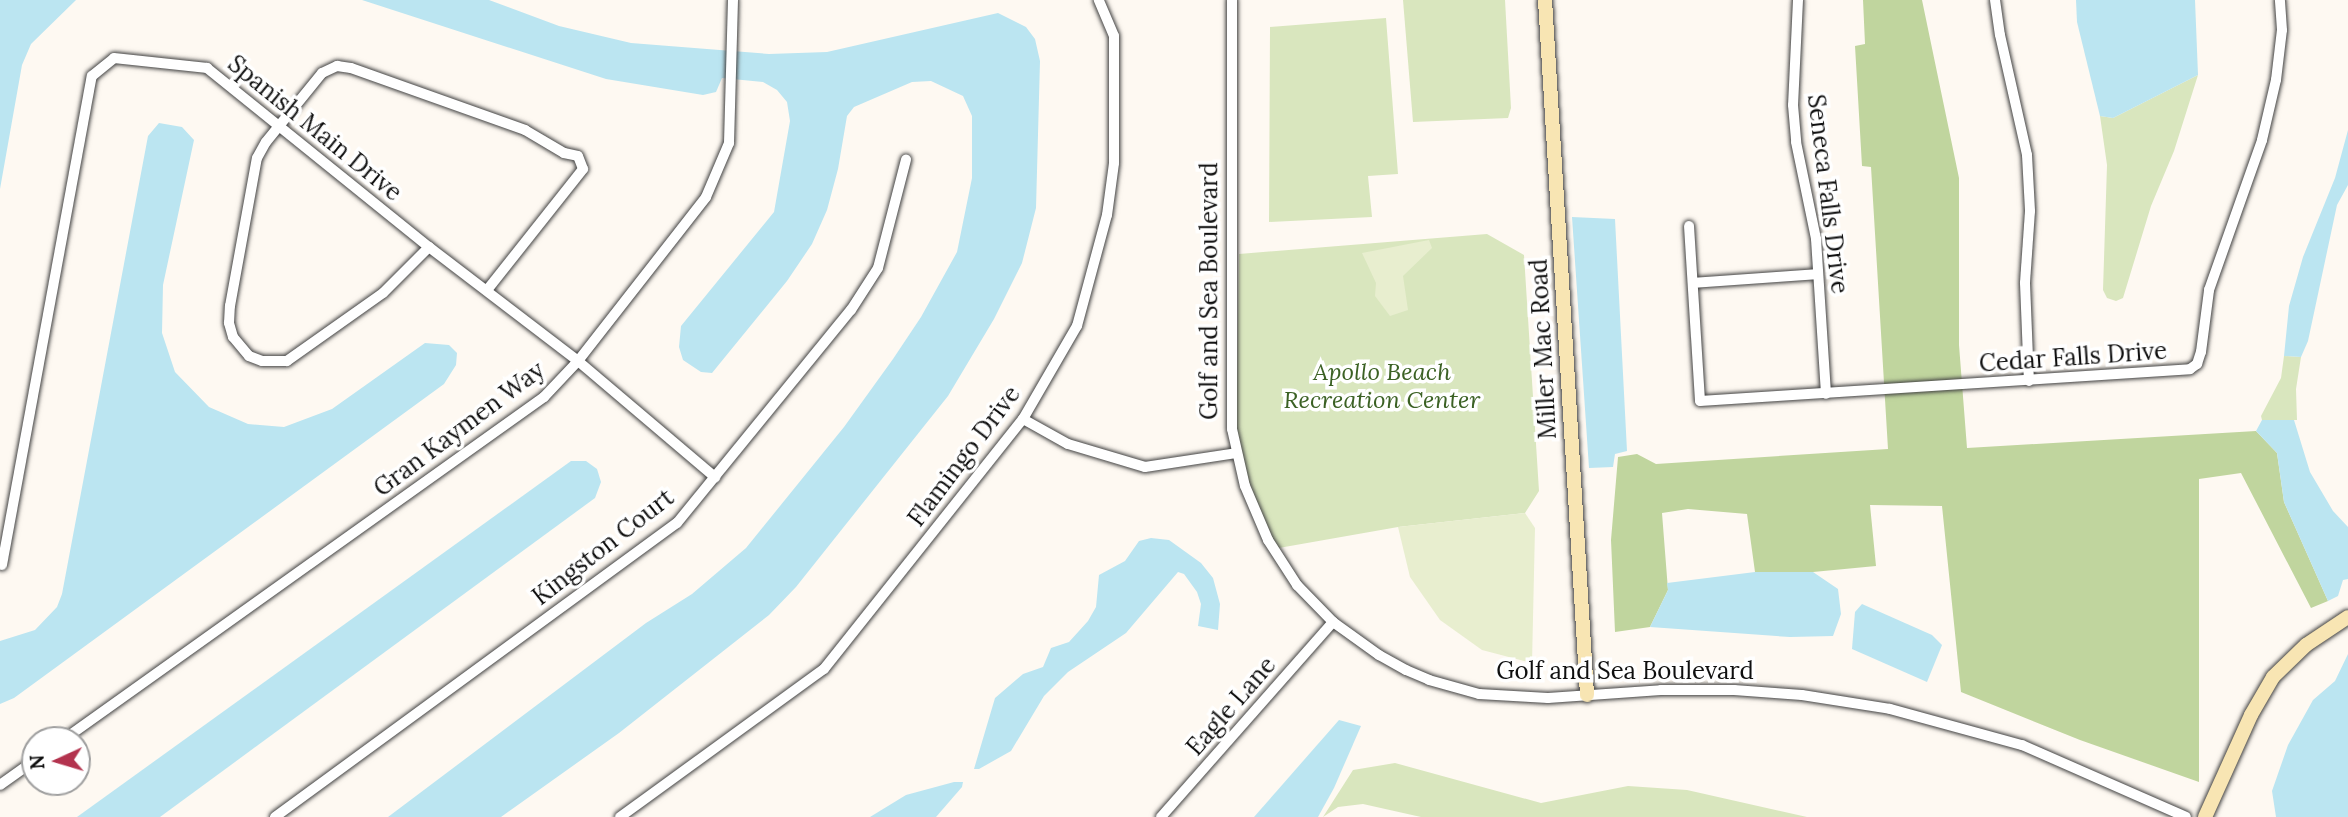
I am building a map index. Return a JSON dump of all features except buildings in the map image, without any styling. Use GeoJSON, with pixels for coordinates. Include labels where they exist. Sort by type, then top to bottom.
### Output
{"type":"FeatureCollection","features":[{"type":"Feature","properties":{"kind":"street","name":"Gran Kaymen Way"},"geometry":{"type":"LineString","coordinates":[[82,726],[544,397],[578,361],[706,197],[729,143],[733,0]]}},
{"type":"Feature","properties":{"kind":"street","name":"Flamingo Drive"},"geometry":{"type":"LineString","coordinates":[[620,817],[824,669],[1023,419],[1077,326],[1107,215],[1114,163],[1114,36],[1099,0]]}},
{"type":"Feature","properties":{"kind":"street","name":"Golf and Sea Boulevard"},"geometry":{"type":"LineString","coordinates":[[1232,0],[1230,405],[1236,453],[1245,486],[1273,549],[1297,585],[1333,622],[1379,655],[1429,680],[1454,688],[1525,699],[1734,690],[1802,695],[1890,709],[2022,745],[2186,817]]}},
{"type":"Feature","properties":{"kind":"street","name":"Miller Mac Road"},"geometry":{"type":"LineString","coordinates":[[1545,0],[1587,695]]}},
{"type":"Feature","properties":{"kind":"street","name":"Seneca Falls Drive"},"geometry":{"type":"LineString","coordinates":[[1798,0],[1793,104],[1796,142],[1816,239],[1826,394]]}},
{"type":"Feature","properties":{"kind":"street"},"geometry":{"type":"LineString","coordinates":[[1995,0],[2000,35],[2027,155],[2030,211],[2025,294],[2029,381]]}},
{"type":"Feature","properties":{"kind":"street","name":"Cedar Falls Drive"},"geometry":{"type":"LineString","coordinates":[[1693,283],[1700,401],[2177,372],[2197,364],[2209,290],[2262,140],[2276,80],[2281,30],[2280,0]]}},
{"type":"Feature","properties":{"kind":"street","name":"Spanish Main Drive"},"geometry":{"type":"LineString","coordinates":[[2,565],[92,76],[114,58],[207,68],[429,247],[578,361],[715,477]]}},
{"type":"Feature","properties":{"kind":"street"},"geometry":{"type":"LineString","coordinates":[[429,247],[383,293],[303,353],[287,361],[276,362],[249,356],[233,337],[229,323],[230,306],[257,158],[278,127],[322,73],[337,66],[351,68],[526,131],[564,153],[578,156],[583,169],[487,290]]}},
{"type":"Feature","properties":{"kind":"street","name":"Kingston Court"},"geometry":{"type":"LineString","coordinates":[[275,817],[677,523],[851,310],[878,268],[906,160]]}},
{"type":"Feature","properties":{"kind":"street"},"geometry":{"type":"LineString","coordinates":[[1689,226],[1693,283],[1818,275]]}},
{"type":"Feature","properties":{"kind":"street"},"geometry":{"type":"LineString","coordinates":[[1023,419],[1068,444],[1146,467],[1236,453]]}},
{"type":"Feature","properties":{"kind":"street"},"geometry":{"type":"LineString","coordinates":[[2205,817],[2250,716],[2273,677],[2306,645],[2348,617]]}},
{"type":"Feature","properties":{"kind":"street","name":"Eagle Lane"},"geometry":{"type":"LineString","coordinates":[[1161,817],[1333,622]]}},
{"type":"Feature","properties":{"kind":"street"},"geometry":{"type":"LineString","coordinates":[[0,785],[21,770]]}},
{"type":"Feature","properties":{"kind":"green space"},"geometry":{"type":"Polygon","coordinates":[[[1403,0],[1505,0],[1511,108],[1508,118],[1413,122],[1403,0]]]}},
{"type":"Feature","properties":{"kind":"green space"},"geometry":{"type":"Polygon","coordinates":[[[1863,0],[1922,0],[1959,178],[1959,345],[1967,448],[2256,431],[2277,453],[2284,502],[2328,601],[2311,608],[2241,473],[2199,479],[2199,782],[2080,740],[1961,692],[1942,506],[1870,505],[1876,566],[1813,572],[1755,572],[1747,514],[1688,509],[1662,513],[1668,590],[1650,627],[1615,632],[1611,540],[1618,457],[1637,454],[1656,464],[1888,449],[1871,167],[1862,166],[1855,46],[1865,44],[1863,0]]]}},
{"type":"Feature","properties":{"kind":"green space"},"geometry":{"type":"Polygon","coordinates":[[[1386,18],[1398,174],[1368,176],[1372,217],[1269,222],[1270,27],[1386,18]]]}},
{"type":"Feature","properties":{"kind":"green space"},"geometry":{"type":"Polygon","coordinates":[[[2198,75],[2174,151],[2151,206],[2123,298],[2116,301],[2107,298],[2103,290],[2107,165],[2100,116],[2113,118],[2198,75]]]}},
{"type":"Feature","properties":{"kind":"green space","name":"Apollo Beach Recreation Center"},"geometry":{"type":"Polygon","coordinates":[[[1487,234],[1524,255],[1539,491],[1525,513],[1398,527],[1273,549],[1236,453],[1239,254],[1487,234]]]}},
{"type":"Feature","properties":{"kind":"green space"},"geometry":{"type":"Polygon","coordinates":[[[1429,240],[1432,248],[1403,276],[1408,310],[1390,316],[1375,296],[1376,283],[1362,253],[1429,240]]]}},
{"type":"Feature","properties":{"kind":"green space"},"geometry":{"type":"Polygon","coordinates":[[[2284,356],[2301,357],[2296,389],[2297,420],[2262,420],[2261,416],[2281,378],[2284,356]]]}},
{"type":"Feature","properties":{"kind":"green space"},"geometry":{"type":"Polygon","coordinates":[[[1525,513],[1535,528],[1532,663],[1482,650],[1440,620],[1410,577],[1398,527],[1525,513]]]}},
{"type":"Feature","properties":{"kind":"green space"},"geometry":{"type":"Polygon","coordinates":[[[1395,763],[1541,803],[1628,786],[1687,790],[1807,817],[1421,817],[1363,804],[1338,807],[1323,817],[1353,770],[1395,763]]]}},
{"type":"Feature","properties":{"kind":"water"},"geometry":{"type":"Polygon","coordinates":[[[0,0],[76,0],[31,44],[22,65],[0,189],[0,0]]]}},
{"type":"Feature","properties":{"kind":"water"},"geometry":{"type":"Polygon","coordinates":[[[362,0],[489,0],[559,26],[631,43],[769,54],[827,52],[998,13],[1026,27],[1035,39],[1040,61],[1036,208],[1022,263],[994,319],[948,396],[796,587],[769,615],[619,733],[501,817],[388,817],[646,623],[692,594],[746,548],[844,427],[893,359],[921,317],[957,252],[972,178],[972,116],[963,96],[931,81],[912,82],[854,107],[847,116],[838,169],[827,210],[812,244],[787,281],[712,373],[701,372],[683,360],[679,347],[681,326],[774,212],[790,121],[787,102],[777,90],[763,82],[722,78],[716,92],[703,95],[606,79],[362,0]]]}},
{"type":"Feature","properties":{"kind":"water"},"geometry":{"type":"Polygon","coordinates":[[[2076,0],[2195,0],[2198,75],[2113,118],[2100,116],[2077,22],[2076,0]]]}},
{"type":"Feature","properties":{"kind":"water"},"geometry":{"type":"Polygon","coordinates":[[[159,123],[182,127],[194,140],[163,285],[162,333],[175,372],[209,407],[248,424],[284,427],[332,409],[425,343],[449,345],[457,353],[456,365],[444,384],[14,698],[0,704],[0,641],[35,630],[57,607],[62,594],[148,136],[159,123]]]}},
{"type":"Feature","properties":{"kind":"water"},"geometry":{"type":"Polygon","coordinates":[[[2348,130],[2348,185],[2337,205],[2308,341],[2301,357],[2284,356],[2289,306],[2303,257],[2335,178],[2348,130]]]}},
{"type":"Feature","properties":{"kind":"water"},"geometry":{"type":"Polygon","coordinates":[[[1572,217],[1615,219],[1627,451],[1615,454],[1613,467],[1589,468],[1572,217]]]}},
{"type":"Feature","properties":{"kind":"water"},"geometry":{"type":"Polygon","coordinates":[[[2262,420],[2294,420],[2310,472],[2333,511],[2348,527],[2348,579],[2343,580],[2338,596],[2328,601],[2284,502],[2277,453],[2256,431],[2262,420]]]}},
{"type":"Feature","properties":{"kind":"water"},"geometry":{"type":"Polygon","coordinates":[[[571,461],[586,461],[597,469],[601,482],[595,498],[160,817],[77,817],[571,461]]]}},
{"type":"Feature","properties":{"kind":"water"},"geometry":{"type":"Polygon","coordinates":[[[1151,538],[1169,540],[1201,563],[1213,578],[1220,604],[1218,630],[1198,626],[1201,604],[1197,592],[1184,574],[1178,572],[1126,633],[1068,672],[1044,696],[1011,751],[979,769],[974,769],[995,698],[1023,674],[1043,667],[1051,648],[1069,642],[1088,621],[1096,607],[1099,575],[1125,561],[1139,541],[1151,538]]]}},
{"type":"Feature","properties":{"kind":"water"},"geometry":{"type":"Polygon","coordinates":[[[1755,572],[1813,572],[1838,589],[1841,614],[1833,636],[1790,637],[1650,627],[1668,590],[1667,583],[1755,572]]]}},
{"type":"Feature","properties":{"kind":"water"},"geometry":{"type":"Polygon","coordinates":[[[1862,604],[1932,635],[1942,645],[1927,682],[1852,649],[1855,612],[1862,604]]]}},
{"type":"Feature","properties":{"kind":"water"},"geometry":{"type":"Polygon","coordinates":[[[2348,654],[2348,817],[2276,817],[2272,791],[2288,745],[2313,700],[2335,681],[2348,654]]]}},
{"type":"Feature","properties":{"kind":"water"},"geometry":{"type":"Polygon","coordinates":[[[1339,720],[1361,726],[1318,817],[1254,817],[1339,720]]]}},
{"type":"Feature","properties":{"kind":"water"},"geometry":{"type":"Polygon","coordinates":[[[963,782],[962,787],[936,817],[870,817],[906,795],[963,782]]]}}]}
